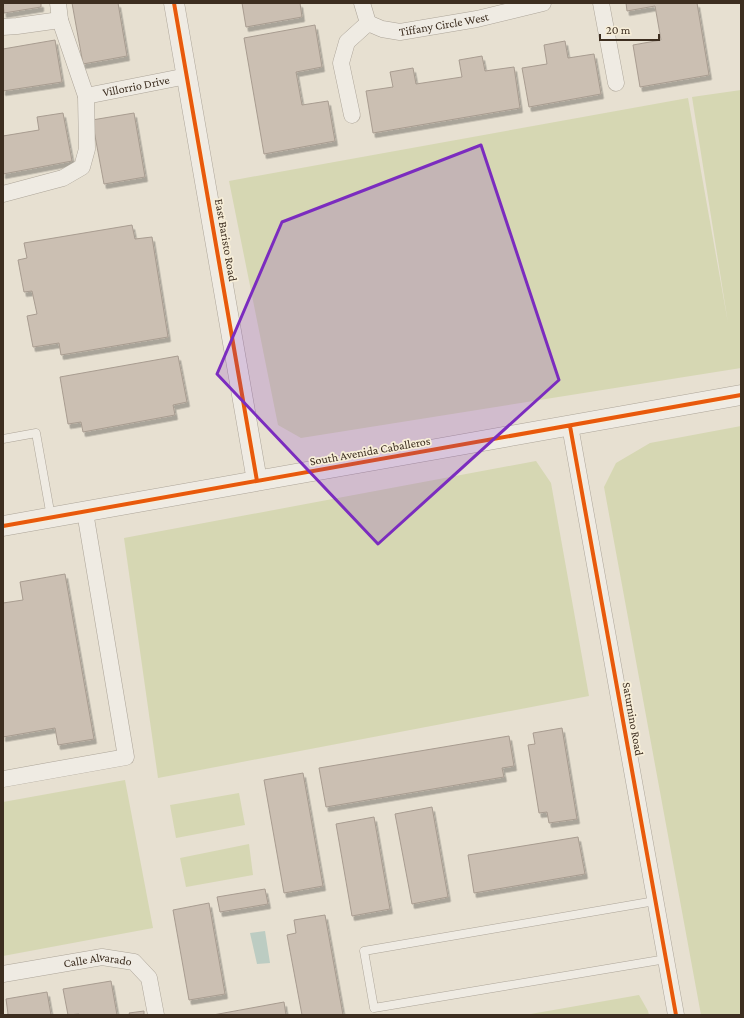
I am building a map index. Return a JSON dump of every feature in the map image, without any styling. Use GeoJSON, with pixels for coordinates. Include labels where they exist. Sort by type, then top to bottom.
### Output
{"type":"FeatureCollection","features":[{"type":"Feature","properties":{"kind":"street"},"geometry":{"type":"LineString","coordinates":[[3,194],[63,178],[82,166],[87,148],[86,96],[60,20],[58,3]]}},
{"type":"Feature","properties":{"kind":"street","name":"East Baristo Road"},"geometry":{"type":"LineString","coordinates":[[174,3],[258,481]]}},
{"type":"Feature","properties":{"kind":"street"},"geometry":{"type":"LineString","coordinates":[[352,115],[341,63],[347,42],[368,24],[362,3]]}},
{"type":"Feature","properties":{"kind":"street","name":"Tiffany Circle West"},"geometry":{"type":"LineString","coordinates":[[368,24],[382,30],[400,32],[477,19],[543,3]]}},
{"type":"Feature","properties":{"kind":"street"},"geometry":{"type":"LineString","coordinates":[[601,3],[616,83]]}},
{"type":"Feature","properties":{"kind":"street"},"geometry":{"type":"LineString","coordinates":[[3,27],[60,20]]}},
{"type":"Feature","properties":{"kind":"street","name":"Villorrio Drive"},"geometry":{"type":"LineString","coordinates":[[86,96],[187,76]]}},
{"type":"Feature","properties":{"kind":"street","name":"South Avenida Caballeros"},"geometry":{"type":"LineString","coordinates":[[3,526],[741,395]]}},
{"type":"Feature","properties":{"kind":"street","name":"Saturnino Road"},"geometry":{"type":"LineString","coordinates":[[570,426],[676,1015]]}},
{"type":"Feature","properties":{"kind":"street"},"geometry":{"type":"LineString","coordinates":[[3,779],[126,757],[85,512]]}},
{"type":"Feature","properties":{"kind":"street","name":"Calle Alvarado"},"geometry":{"type":"LineString","coordinates":[[3,974],[102,957],[134,962],[149,978],[156,1015]]}},
{"type":"Feature","properties":{"kind":"lane"},"geometry":{"type":"LineString","coordinates":[[3,439],[36,433],[51,518]]}},
{"type":"Feature","properties":{"kind":"lane"},"geometry":{"type":"LineString","coordinates":[[655,901],[364,951],[372,1000],[374,1008],[666,959]]}},
{"type":"Feature","properties":{"kind":"highlighted area"},"geometry":{"type":"Polygon","coordinates":[[[481,145],[559,380],[378,544],[217,374],[282,222],[481,145]]]}},
{"type":"Feature","properties":{"kind":"green space"},"geometry":{"type":"Polygon","coordinates":[[[741,90],[741,368],[301,438],[278,425],[229,181],[688,98],[728,323],[692,97],[741,90]]]}},
{"type":"Feature","properties":{"kind":"green space"},"geometry":{"type":"Polygon","coordinates":[[[741,426],[741,1015],[701,1015],[604,487],[616,463],[650,443],[741,426]]]}},
{"type":"Feature","properties":{"kind":"green space"},"geometry":{"type":"Polygon","coordinates":[[[536,461],[551,483],[589,696],[158,778],[124,538],[536,461]]]}},
{"type":"Feature","properties":{"kind":"green space"},"geometry":{"type":"Polygon","coordinates":[[[125,780],[153,928],[3,956],[3,802],[125,780]]]}},
{"type":"Feature","properties":{"kind":"green space"},"geometry":{"type":"Polygon","coordinates":[[[239,793],[245,825],[176,838],[170,805],[239,793]]]}},
{"type":"Feature","properties":{"kind":"green space"},"geometry":{"type":"Polygon","coordinates":[[[249,844],[253,875],[186,887],[180,858],[249,844]]]}},
{"type":"Feature","properties":{"kind":"green space"},"geometry":{"type":"Polygon","coordinates":[[[639,995],[649,1015],[525,1015],[639,995]]]}},
{"type":"Feature","properties":{"kind":"shaded area"},"geometry":{"type":"Polygon","coordinates":[[[265,931],[270,963],[257,964],[250,933],[265,931]]]}},
{"type":"Feature","properties":{"kind":"building"},"geometry":{"type":"Polygon","coordinates":[[[3,3],[41,3],[41,7],[4,13],[3,3]]]}},
{"type":"Feature","properties":{"kind":"building"},"geometry":{"type":"Polygon","coordinates":[[[72,3],[118,3],[127,56],[83,64],[72,3]]]}},
{"type":"Feature","properties":{"kind":"building"},"geometry":{"type":"Polygon","coordinates":[[[242,3],[300,3],[302,17],[246,27],[242,3]]]}},
{"type":"Feature","properties":{"kind":"building"},"geometry":{"type":"Polygon","coordinates":[[[626,3],[697,3],[709,75],[640,87],[633,45],[661,40],[655,6],[627,11],[626,3]]]}},
{"type":"Feature","properties":{"kind":"building"},"geometry":{"type":"Polygon","coordinates":[[[315,25],[322,67],[296,72],[302,105],[328,101],[335,141],[264,154],[244,38],[315,25]]]}},
{"type":"Feature","properties":{"kind":"building"},"geometry":{"type":"Polygon","coordinates":[[[55,40],[62,82],[3,91],[3,49],[55,40]]]}},
{"type":"Feature","properties":{"kind":"building"},"geometry":{"type":"Polygon","coordinates":[[[565,41],[568,58],[594,54],[601,94],[529,107],[522,68],[547,64],[544,45],[565,41]]]}},
{"type":"Feature","properties":{"kind":"building"},"geometry":{"type":"Polygon","coordinates":[[[482,56],[485,71],[514,67],[520,108],[373,133],[366,91],[393,87],[390,72],[413,68],[416,84],[462,77],[459,60],[482,56]]]}},
{"type":"Feature","properties":{"kind":"building"},"geometry":{"type":"Polygon","coordinates":[[[63,113],[72,161],[3,174],[3,136],[39,130],[37,117],[63,113]]]}},
{"type":"Feature","properties":{"kind":"building"},"geometry":{"type":"Polygon","coordinates":[[[134,113],[145,177],[104,184],[92,120],[134,113]]]}},
{"type":"Feature","properties":{"kind":"building"},"geometry":{"type":"Polygon","coordinates":[[[132,225],[135,239],[152,237],[168,337],[61,355],[59,343],[33,347],[27,316],[37,314],[32,291],[24,292],[18,260],[27,258],[24,243],[132,225]]]}},
{"type":"Feature","properties":{"kind":"building"},"geometry":{"type":"Polygon","coordinates":[[[178,356],[187,402],[173,405],[175,415],[83,432],[81,422],[68,424],[60,377],[178,356]]]}},
{"type":"Feature","properties":{"kind":"building"},"geometry":{"type":"Polygon","coordinates":[[[65,574],[94,739],[58,745],[55,728],[3,737],[3,603],[23,600],[20,582],[65,574]]]}},
{"type":"Feature","properties":{"kind":"building"},"geometry":{"type":"Polygon","coordinates":[[[562,728],[577,819],[549,823],[547,812],[539,813],[528,745],[535,744],[533,733],[562,728]]]}},
{"type":"Feature","properties":{"kind":"building"},"geometry":{"type":"Polygon","coordinates":[[[509,736],[514,766],[502,768],[504,777],[326,807],[319,768],[509,736]]]}},
{"type":"Feature","properties":{"kind":"building"},"geometry":{"type":"Polygon","coordinates":[[[303,773],[323,886],[284,893],[264,780],[303,773]]]}},
{"type":"Feature","properties":{"kind":"building"},"geometry":{"type":"Polygon","coordinates":[[[432,807],[448,897],[412,904],[395,814],[432,807]]]}},
{"type":"Feature","properties":{"kind":"building"},"geometry":{"type":"Polygon","coordinates":[[[374,817],[390,909],[352,916],[336,824],[374,817]]]}},
{"type":"Feature","properties":{"kind":"building"},"geometry":{"type":"Polygon","coordinates":[[[578,837],[585,874],[474,893],[468,855],[578,837]]]}},
{"type":"Feature","properties":{"kind":"building"},"geometry":{"type":"Polygon","coordinates":[[[265,889],[268,904],[220,912],[217,897],[265,889]]]}},
{"type":"Feature","properties":{"kind":"building"},"geometry":{"type":"Polygon","coordinates":[[[209,903],[225,994],[189,1000],[173,910],[209,903]]]}},
{"type":"Feature","properties":{"kind":"building"},"geometry":{"type":"Polygon","coordinates":[[[325,915],[343,1015],[302,1015],[287,935],[296,933],[294,920],[325,915]]]}},
{"type":"Feature","properties":{"kind":"building"},"geometry":{"type":"Polygon","coordinates":[[[111,981],[117,1015],[68,1015],[63,989],[111,981]]]}},
{"type":"Feature","properties":{"kind":"building"},"geometry":{"type":"Polygon","coordinates":[[[47,992],[51,1015],[5,1015],[8,1014],[6,999],[47,992]]]}},
{"type":"Feature","properties":{"kind":"building"},"geometry":{"type":"Polygon","coordinates":[[[284,1002],[286,1015],[213,1015],[284,1002]]]}},
{"type":"Feature","properties":{"kind":"building"},"geometry":{"type":"Polygon","coordinates":[[[144,1011],[144,1015],[130,1015],[129,1013],[144,1011]]]}},
{"type":"Feature","properties":{"kind":"cycle path"},"geometry":{"type":"LineString","coordinates":[[174,3],[257,481]]}},
{"type":"Feature","properties":{"kind":"cycle path"},"geometry":{"type":"LineString","coordinates":[[3,526],[741,395]]}},
{"type":"Feature","properties":{"kind":"cycle path"},"geometry":{"type":"LineString","coordinates":[[570,426],[676,1015]]}}]}
